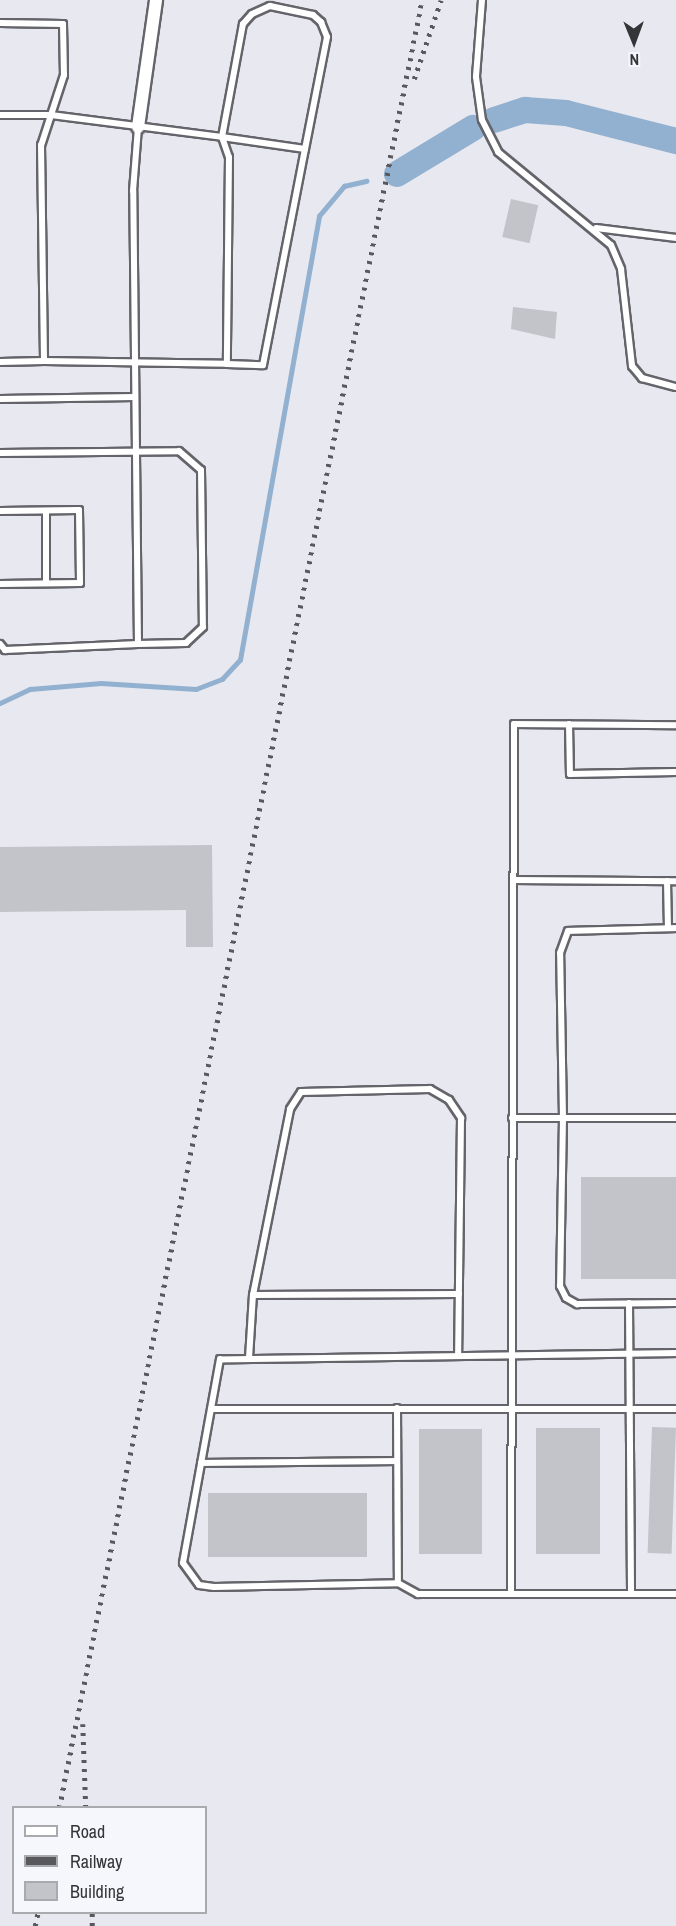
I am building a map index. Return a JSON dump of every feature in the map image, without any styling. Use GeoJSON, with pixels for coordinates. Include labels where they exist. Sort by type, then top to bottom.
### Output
{"type":"FeatureCollection","features":[{"type":"Feature","properties":{"kind":"street"},"geometry":{"type":"LineString","coordinates":[[138,127],[156,0]]}},
{"type":"Feature","properties":{"kind":"lane"},"geometry":{"type":"LineString","coordinates":[[482,0],[476,77],[482,120],[498,152],[518,171],[595,228],[611,244],[621,269],[632,366],[642,378],[676,387]]}},
{"type":"Feature","properties":{"kind":"lane"},"geometry":{"type":"LineString","coordinates":[[0,362],[134,360],[227,364],[263,364],[327,37],[313,15],[270,6],[243,24],[222,136],[229,157],[227,364]]}},
{"type":"Feature","properties":{"kind":"lane"},"geometry":{"type":"LineString","coordinates":[[0,23],[63,24],[64,75],[41,146],[44,361]]}},
{"type":"Feature","properties":{"kind":"lane"},"geometry":{"type":"LineString","coordinates":[[0,115],[51,115],[222,136],[305,149]]}},
{"type":"Feature","properties":{"kind":"lane"},"geometry":{"type":"LineString","coordinates":[[138,127],[134,360],[138,644]]}},
{"type":"Feature","properties":{"kind":"lane"},"geometry":{"type":"LineString","coordinates":[[595,228],[676,238]]}},
{"type":"Feature","properties":{"kind":"lane"},"geometry":{"type":"LineString","coordinates":[[0,399],[135,397]]}},
{"type":"Feature","properties":{"kind":"lane"},"geometry":{"type":"LineString","coordinates":[[0,453],[179,451],[201,470],[203,627],[198,637],[186,643],[5,650],[0,644]]}},
{"type":"Feature","properties":{"kind":"lane"},"geometry":{"type":"LineString","coordinates":[[0,511],[79,510],[80,583],[0,584]]}},
{"type":"Feature","properties":{"kind":"lane"},"geometry":{"type":"LineString","coordinates":[[46,511],[46,583]]}},
{"type":"Feature","properties":{"kind":"lane"},"geometry":{"type":"LineString","coordinates":[[511,1594],[510,1355],[514,724],[676,724]]}},
{"type":"Feature","properties":{"kind":"lane"},"geometry":{"type":"LineString","coordinates":[[569,724],[570,774],[676,772]]}},
{"type":"Feature","properties":{"kind":"lane"},"geometry":{"type":"LineString","coordinates":[[513,880],[676,881]]}},
{"type":"Feature","properties":{"kind":"lane"},"geometry":{"type":"LineString","coordinates":[[667,881],[668,928]]}},
{"type":"Feature","properties":{"kind":"lane"},"geometry":{"type":"LineString","coordinates":[[676,928],[580,928],[562,940],[563,1118],[560,1287],[566,1298],[577,1304],[676,1303]]}},
{"type":"Feature","properties":{"kind":"lane"},"geometry":{"type":"LineString","coordinates":[[249,1358],[253,1295],[291,1109],[301,1092],[430,1089],[448,1100],[461,1118],[458,1356]]}},
{"type":"Feature","properties":{"kind":"lane"},"geometry":{"type":"LineString","coordinates":[[512,1118],[676,1118]]}},
{"type":"Feature","properties":{"kind":"lane"},"geometry":{"type":"LineString","coordinates":[[253,1295],[459,1294]]}},
{"type":"Feature","properties":{"kind":"lane"},"geometry":{"type":"LineString","coordinates":[[629,1303],[631,1594]]}},
{"type":"Feature","properties":{"kind":"lane"},"geometry":{"type":"LineString","coordinates":[[676,1353],[220,1359],[183,1563],[199,1585],[398,1583],[418,1594],[676,1594]]}},
{"type":"Feature","properties":{"kind":"lane"},"geometry":{"type":"LineString","coordinates":[[210,1409],[510,1407],[676,1409]]}},
{"type":"Feature","properties":{"kind":"lane"},"geometry":{"type":"LineString","coordinates":[[397,1408],[398,1583]]}},
{"type":"Feature","properties":{"kind":"lane"},"geometry":{"type":"LineString","coordinates":[[201,1463],[397,1461]]}},
{"type":"Feature","properties":{"kind":"building"},"geometry":{"type":"Polygon","coordinates":[[[511,199],[538,205],[530,243],[502,237],[511,199]]]}},
{"type":"Feature","properties":{"kind":"building"},"geometry":{"type":"Polygon","coordinates":[[[513,307],[557,312],[555,339],[511,329],[513,307]]]}},
{"type":"Feature","properties":{"kind":"building"},"geometry":{"type":"Polygon","coordinates":[[[212,845],[213,947],[186,947],[186,910],[0,912],[0,847],[212,845]]]}},
{"type":"Feature","properties":{"kind":"building"},"geometry":{"type":"Polygon","coordinates":[[[581,1177],[676,1177],[676,1279],[581,1279],[581,1177]]]}},
{"type":"Feature","properties":{"kind":"building"},"geometry":{"type":"Polygon","coordinates":[[[652,1427],[676,1428],[672,1554],[648,1553],[652,1427]]]}},
{"type":"Feature","properties":{"kind":"building"},"geometry":{"type":"Polygon","coordinates":[[[536,1428],[600,1428],[600,1554],[536,1554],[536,1428]]]}},
{"type":"Feature","properties":{"kind":"building"},"geometry":{"type":"Polygon","coordinates":[[[419,1429],[482,1429],[482,1554],[419,1554],[419,1429]]]}},
{"type":"Feature","properties":{"kind":"building"},"geometry":{"type":"Polygon","coordinates":[[[208,1493],[367,1493],[367,1557],[208,1557],[208,1493]]]}},
{"type":"Feature","properties":{"kind":"waterway"},"geometry":{"type":"LineString","coordinates":[[494,120],[525,110],[566,113],[676,141]]}},
{"type":"Feature","properties":{"kind":"waterway"},"geometry":{"type":"LineString","coordinates":[[397,174],[473,128]]}},
{"type":"Feature","properties":{"kind":"waterway"},"geometry":{"type":"LineString","coordinates":[[0,703],[30,689],[101,683],[196,689],[222,679],[240,660],[319,216],[344,186],[366,181]]}},
{"type":"Feature","properties":{"kind":"railway"},"geometry":{"type":"LineString","coordinates":[[59,1806],[422,0]]}},
{"type":"Feature","properties":{"kind":"railway"},"geometry":{"type":"LineString","coordinates":[[414,79],[441,0]]}},
{"type":"Feature","properties":{"kind":"railway"},"geometry":{"type":"LineString","coordinates":[[83,1724],[86,1806]]}},
{"type":"Feature","properties":{"kind":"railway"},"geometry":{"type":"LineString","coordinates":[[35,1926],[38,1914]]}},
{"type":"Feature","properties":{"kind":"railway"},"geometry":{"type":"LineString","coordinates":[[92,1914],[92,1926]]}}]}
